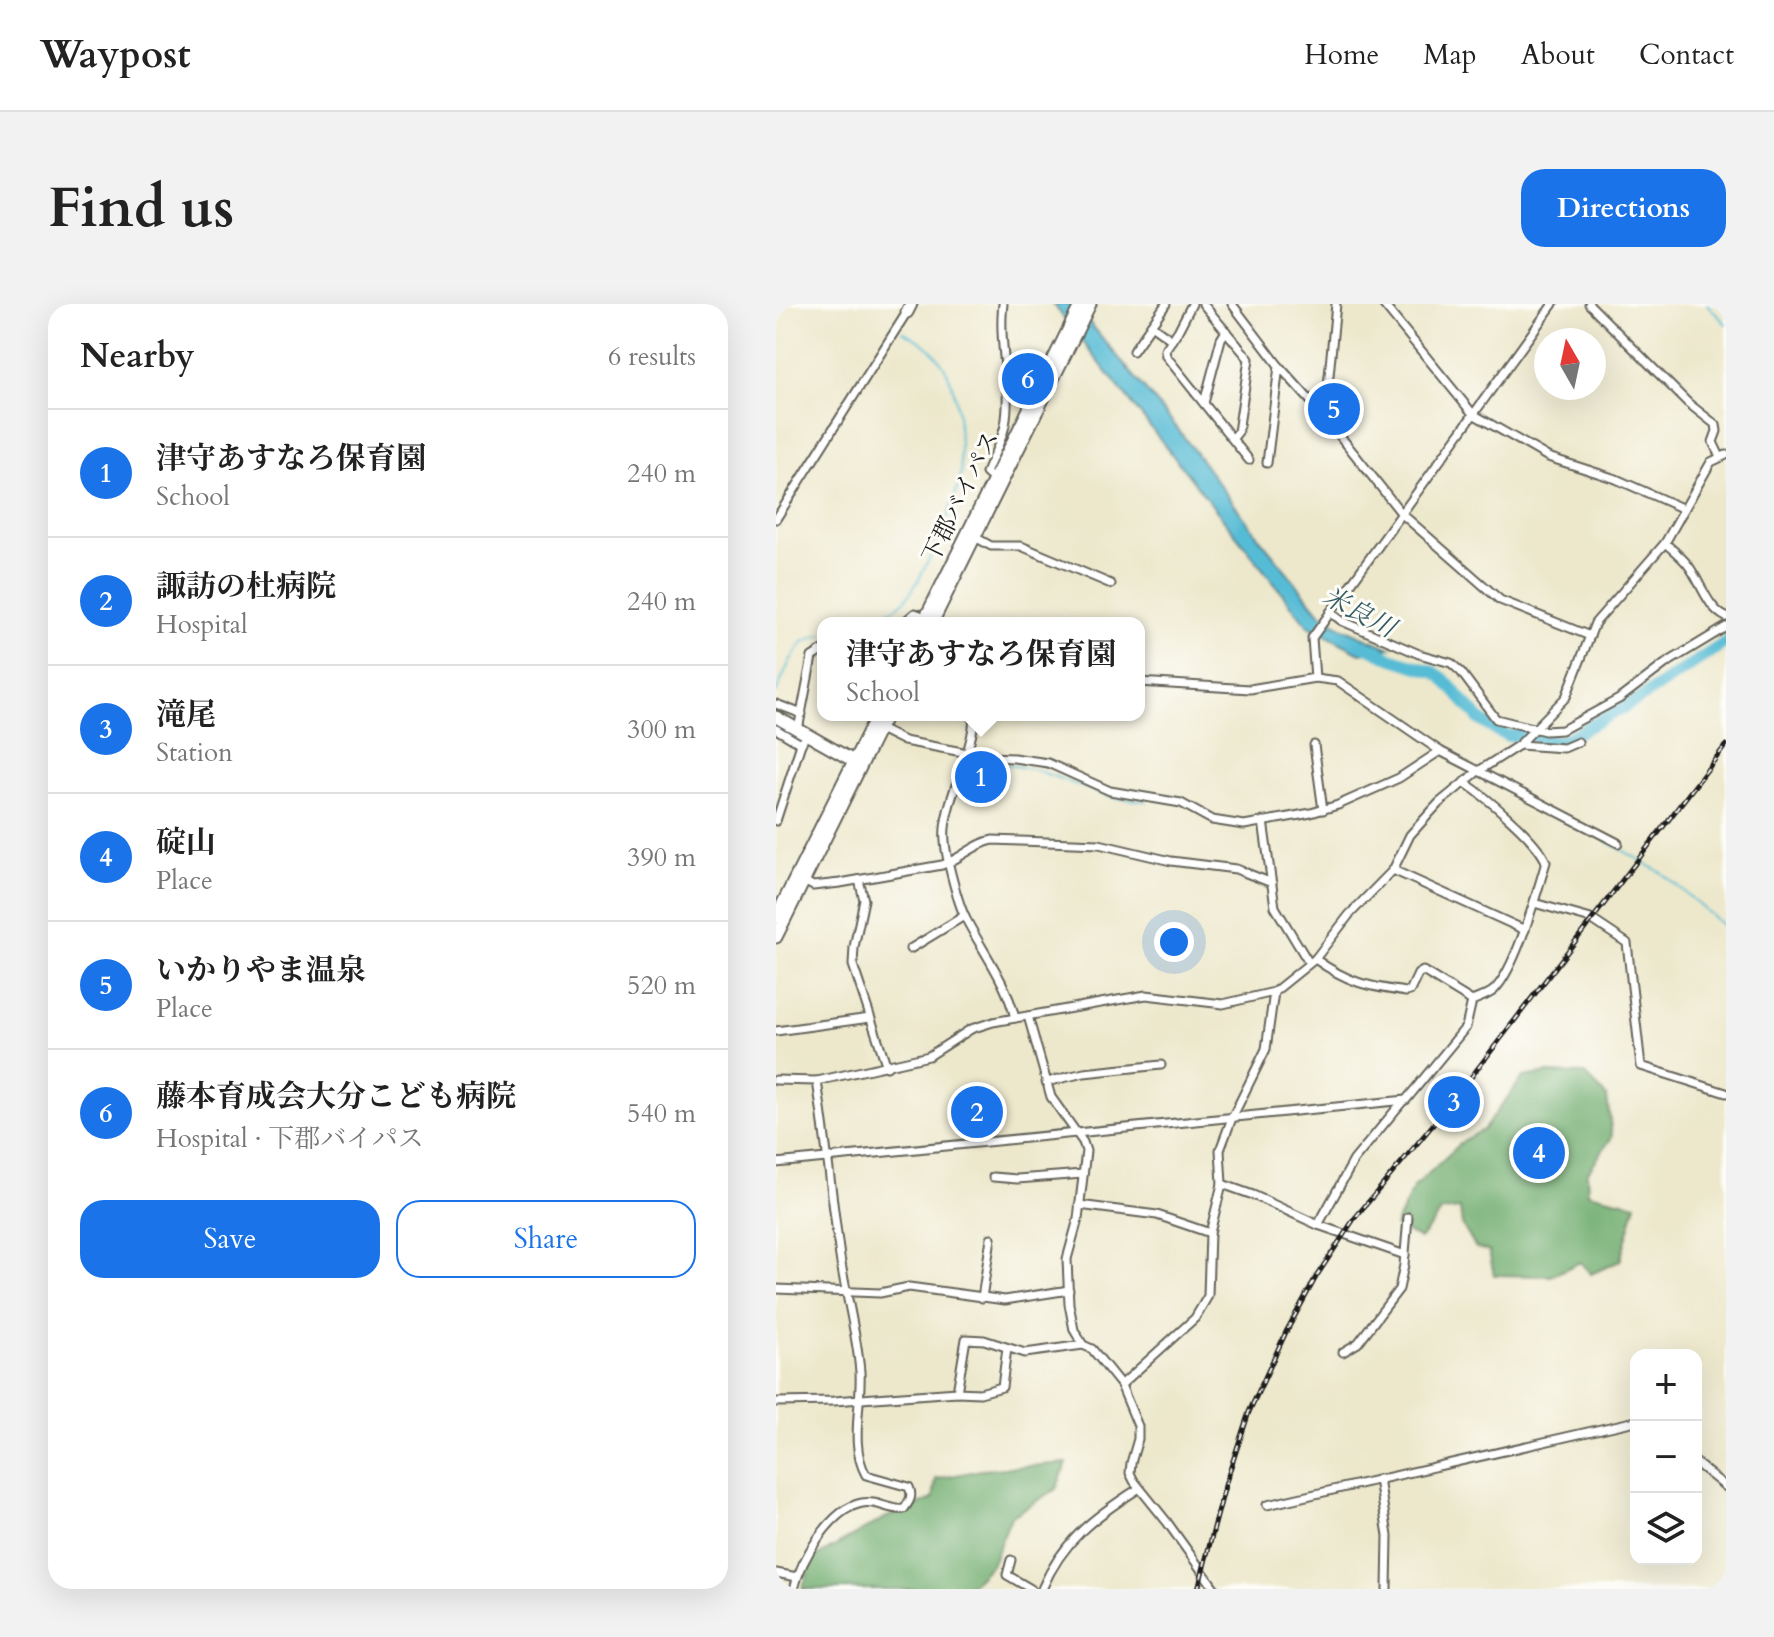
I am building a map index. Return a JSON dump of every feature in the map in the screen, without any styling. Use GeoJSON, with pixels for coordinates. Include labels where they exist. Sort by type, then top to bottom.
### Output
{"type":"FeatureCollection","features":[{"type":"Feature","properties":{"kind":"street"},"geometry":{"type":"LineString","coordinates":[[994,480],[986,473],[1007,414],[1001,332],[1003,304]]}},
{"type":"Feature","properties":{"kind":"street"},"geometry":{"type":"LineString","coordinates":[[1133,351],[1166,304]]}},
{"type":"Feature","properties":{"kind":"street"},"geometry":{"type":"LineString","coordinates":[[1192,304],[1165,350],[1166,356],[1249,460]]}},
{"type":"Feature","properties":{"kind":"street"},"geometry":{"type":"LineString","coordinates":[[1203,304],[1249,359],[1238,432],[1233,438]]}},
{"type":"Feature","properties":{"kind":"street"},"geometry":{"type":"LineString","coordinates":[[1232,304],[1279,366],[1325,417],[1402,514],[1500,600],[1590,636]]}},
{"type":"Feature","properties":{"kind":"street"},"geometry":{"type":"LineString","coordinates":[[1325,417],[1336,304]]}},
{"type":"Feature","properties":{"kind":"street"},"geometry":{"type":"LineString","coordinates":[[1383,304],[1473,414],[1548,457],[1604,474],[1684,509]]}},
{"type":"Feature","properties":{"kind":"street"},"geometry":{"type":"LineString","coordinates":[[1315,678],[1312,638],[1553,304]]}},
{"type":"Feature","properties":{"kind":"street"},"geometry":{"type":"LineString","coordinates":[[776,1080],[817,1081],[887,1067],[929,1056],[971,1029],[1015,1018],[1146,995],[1223,1004],[1274,992],[1312,961],[1349,915],[1393,870],[1410,835],[1439,803],[1477,772],[1519,745],[1566,697],[1595,623],[1665,543],[1711,462],[1723,456],[1713,442],[1716,425],[1688,403],[1589,304]]}},
{"type":"Feature","properties":{"kind":"street"},"geometry":{"type":"LineString","coordinates":[[932,617],[975,537],[1086,306]]}},
{"type":"Feature","properties":{"kind":"street"},"geometry":{"type":"LineString","coordinates":[[776,519],[909,308]]}},
{"type":"Feature","properties":{"kind":"street"},"geometry":{"type":"LineString","coordinates":[[1151,325],[1172,340]]}},
{"type":"Feature","properties":{"kind":"street"},"geometry":{"type":"LineString","coordinates":[[1204,403],[1221,339],[1226,331]]}},
{"type":"Feature","properties":{"kind":"street","name":"下郡バイパス"},"geometry":{"type":"LineString","coordinates":[[932,617],[994,480],[1070,336]]}},
{"type":"Feature","properties":{"kind":"street"},"geometry":{"type":"LineString","coordinates":[[1267,463],[1279,366]]}},
{"type":"Feature","properties":{"kind":"street"},"geometry":{"type":"LineString","coordinates":[[975,537],[991,546],[1021,546],[1111,584]]}},
{"type":"Feature","properties":{"kind":"street"},"geometry":{"type":"LineString","coordinates":[[1665,543],[1686,562],[1709,602],[1726,617]]}},
{"type":"Feature","properties":{"kind":"street"},"geometry":{"type":"LineString","coordinates":[[1330,612],[1342,621],[1410,651],[1451,663],[1496,719],[1552,732],[1562,730],[1619,699],[1672,659],[1726,627]]}},
{"type":"Feature","properties":{"kind":"street"},"geometry":{"type":"LineString","coordinates":[[776,821],[802,737],[802,714],[812,657],[817,654]]}},
{"type":"Feature","properties":{"kind":"street"},"geometry":{"type":"LineString","coordinates":[[1145,682],[1250,689],[1315,678],[1338,681],[1440,751],[1618,843]]}},
{"type":"Feature","properties":{"kind":"street"},"geometry":{"type":"LineString","coordinates":[[776,704],[802,714]]}},
{"type":"Feature","properties":{"kind":"street"},"geometry":{"type":"LineString","coordinates":[[776,717],[802,737]]}},
{"type":"Feature","properties":{"kind":"street"},"geometry":{"type":"LineString","coordinates":[[973,721],[944,838],[964,916],[1002,982],[1015,1018]]}},
{"type":"Feature","properties":{"kind":"street"},"geometry":{"type":"LineString","coordinates":[[776,937],[800,878],[876,723],[904,741],[965,756],[1048,763],[1110,791],[1181,803],[1212,820],[1244,825],[1323,810],[1399,778],[1440,751]]}},
{"type":"Feature","properties":{"kind":"street"},"geometry":{"type":"LineString","coordinates":[[776,729],[802,737],[857,764]]}},
{"type":"Feature","properties":{"kind":"street"},"geometry":{"type":"LineString","coordinates":[[1519,745],[1554,749],[1578,742]]}},
{"type":"Feature","properties":{"kind":"street"},"geometry":{"type":"LineString","coordinates":[[1314,745],[1323,810]]}},
{"type":"Feature","properties":{"kind":"street"},"geometry":{"type":"LineString","coordinates":[[1464,782],[1485,797],[1542,854],[1546,862],[1525,930],[1494,990],[1472,1001]]}},
{"type":"Feature","properties":{"kind":"street"},"geometry":{"type":"LineString","coordinates":[[1263,821],[1275,907],[1312,961],[1360,985],[1406,992],[1410,991],[1418,974],[1423,971],[1472,1001]]}},
{"type":"Feature","properties":{"kind":"street"},"geometry":{"type":"LineString","coordinates":[[800,878],[813,886],[950,863],[980,843],[993,840],[1084,843],[1171,861],[1236,869],[1272,883]]}},
{"type":"Feature","properties":{"kind":"street"},"geometry":{"type":"LineString","coordinates":[[1393,870],[1525,930]]}},
{"type":"Feature","properties":{"kind":"street"},"geometry":{"type":"LineString","coordinates":[[776,917],[800,878]]}},
{"type":"Feature","properties":{"kind":"street"},"geometry":{"type":"LineString","coordinates":[[859,880],[864,900],[853,965],[887,1067]]}},
{"type":"Feature","properties":{"kind":"street"},"geometry":{"type":"LineString","coordinates":[[1534,903],[1591,919],[1627,943],[1641,1066],[1726,1093]]}},
{"type":"Feature","properties":{"kind":"street"},"geometry":{"type":"LineString","coordinates":[[910,949],[964,916]]}},
{"type":"Feature","properties":{"kind":"street"},"geometry":{"type":"LineString","coordinates":[[1121,1385],[1195,1318],[1208,1296],[1210,1233],[1222,1184],[1220,1150],[1266,1049],[1274,992]]}},
{"type":"Feature","properties":{"kind":"street"},"geometry":{"type":"LineString","coordinates":[[1318,1225],[1354,1160],[1466,1027],[1472,1001]]}},
{"type":"Feature","properties":{"kind":"street"},"geometry":{"type":"LineString","coordinates":[[1028,1016],[1046,1082],[1058,1108],[1086,1151],[1078,1219],[1067,1259],[1071,1317],[1083,1345]]}},
{"type":"Feature","properties":{"kind":"street"},"geometry":{"type":"LineString","coordinates":[[776,1031],[870,1018]]}},
{"type":"Feature","properties":{"kind":"street"},"geometry":{"type":"LineString","coordinates":[[1046,1082],[1084,1073],[1161,1065]]}},
{"type":"Feature","properties":{"kind":"street"},"geometry":{"type":"LineString","coordinates":[[794,1589],[812,1546],[850,1507],[876,1502],[895,1510],[904,1509],[911,1500],[909,1487],[866,1475],[860,1464],[857,1449],[860,1399],[857,1346],[846,1293],[817,1081]]}},
{"type":"Feature","properties":{"kind":"street"},"geometry":{"type":"LineString","coordinates":[[776,1163],[1403,1101]]}},
{"type":"Feature","properties":{"kind":"street"},"geometry":{"type":"LineString","coordinates":[[993,1177],[1017,1179],[1083,1174]]}},
{"type":"Feature","properties":{"kind":"street"},"geometry":{"type":"LineString","coordinates":[[1222,1184],[1318,1225],[1405,1255]]}},
{"type":"Feature","properties":{"kind":"street"},"geometry":{"type":"LineString","coordinates":[[1079,1205],[1157,1215],[1210,1233]]}},
{"type":"Feature","properties":{"kind":"street"},"geometry":{"type":"LineString","coordinates":[[1343,1352],[1358,1343],[1399,1289],[1408,1217]]}},
{"type":"Feature","properties":{"kind":"street"},"geometry":{"type":"LineString","coordinates":[[982,1298],[991,1238]]}},
{"type":"Feature","properties":{"kind":"street"},"geometry":{"type":"LineString","coordinates":[[776,1289],[880,1293],[909,1287],[1005,1300],[1069,1290]]}},
{"type":"Feature","properties":{"kind":"street"},"geometry":{"type":"LineString","coordinates":[[957,1392],[966,1339],[984,1340],[1025,1353],[1083,1345],[1092,1349],[1121,1385],[1138,1426],[1130,1473],[1138,1489],[1167,1522],[1215,1589]]}},
{"type":"Feature","properties":{"kind":"street"},"geometry":{"type":"LineString","coordinates":[[776,1402],[980,1393],[1002,1387],[1007,1348]]}},
{"type":"Feature","properties":{"kind":"street"},"geometry":{"type":"LineString","coordinates":[[1267,1505],[1630,1422]]}},
{"type":"Feature","properties":{"kind":"street"},"geometry":{"type":"LineString","coordinates":[[1702,1468],[1726,1487]]}},
{"type":"Feature","properties":{"kind":"street"},"geometry":{"type":"LineString","coordinates":[[1379,1479],[1388,1536],[1387,1589]]}},
{"type":"Feature","properties":{"kind":"street"},"geometry":{"type":"LineString","coordinates":[[1042,1589],[1056,1559],[1081,1530],[1138,1489]]}},
{"type":"Feature","properties":{"kind":"street"},"geometry":{"type":"LineString","coordinates":[[1011,1560],[1007,1575],[1031,1589]]}},
{"type":"Feature","properties":{"kind":"street"},"geometry":{"type":"LineString","coordinates":[[776,1573],[797,1577]]}},
{"type":"Feature","properties":{"kind":"green space"},"geometry":{"type":"Polygon","coordinates":[[[1549,1073],[1585,1074],[1607,1097],[1612,1137],[1587,1173],[1588,1193],[1636,1204],[1620,1261],[1591,1274],[1580,1262],[1551,1276],[1494,1275],[1489,1251],[1476,1248],[1462,1225],[1460,1209],[1442,1211],[1420,1239],[1395,1226],[1414,1187],[1464,1140],[1483,1130],[1523,1077],[1549,1073]]]}},
{"type":"Feature","properties":{"kind":"green space"},"geometry":{"type":"Polygon","coordinates":[[[1067,1463],[1056,1489],[1011,1517],[991,1565],[967,1589],[802,1589],[814,1558],[887,1517],[933,1499],[936,1479],[981,1470],[1067,1463]]]}},
{"type":"Feature","properties":{"kind":"water"},"geometry":{"type":"Polygon","coordinates":[[[1053,304],[1074,304],[1174,424],[1321,614],[1341,627],[1390,648],[1360,653],[1308,626],[1053,304]]]}},
{"type":"Feature","properties":{"kind":"waterway"},"geometry":{"type":"LineString","coordinates":[[1707,304],[1726,324]]}},
{"type":"Feature","properties":{"kind":"waterway"},"geometry":{"type":"LineString","coordinates":[[874,617],[892,610],[910,594],[937,541],[961,473],[959,421],[946,370],[924,344],[902,331]]}},
{"type":"Feature","properties":{"kind":"waterway"},"geometry":{"type":"LineString","coordinates":[[776,693],[790,661],[803,642],[817,636]]}},
{"type":"Feature","properties":{"kind":"waterway","name":"米良川"},"geometry":{"type":"LineString","coordinates":[[1361,644],[1393,659],[1434,672],[1479,719],[1495,730],[1508,736],[1526,734],[1562,741],[1639,699],[1726,642]]}},
{"type":"Feature","properties":{"kind":"waterway"},"geometry":{"type":"LineString","coordinates":[[887,738],[901,745],[919,747]]}},
{"type":"Feature","properties":{"kind":"waterway"},"geometry":{"type":"LineString","coordinates":[[968,757],[1036,770],[1114,798],[1147,801]]}},
{"type":"Feature","properties":{"kind":"waterway"},"geometry":{"type":"LineString","coordinates":[[1544,809],[1592,833]]}},
{"type":"Feature","properties":{"kind":"waterway"},"geometry":{"type":"LineString","coordinates":[[1605,840],[1662,873],[1726,928]]}},
{"type":"Feature","properties":{"kind":"railway"},"geometry":{"type":"LineString","coordinates":[[1198,1589],[1226,1482],[1249,1412],[1286,1332],[1316,1277],[1354,1219],[1452,1102],[1726,745]]}},
{"type":"Feature","properties":{"kind":"place","name":"藤本育成会大分こども病院"},"geometry":{"type":"Point","coordinates":[1028,379]}},
{"type":"Feature","properties":{"kind":"place","name":"いかりやま温泉"},"geometry":{"type":"Point","coordinates":[1334,409]}},
{"type":"Feature","properties":{"kind":"place","name":"津守あすなろ保育園"},"geometry":{"type":"Point","coordinates":[981,777]}},
{"type":"Feature","properties":{"kind":"place","name":"滝尾"},"geometry":{"type":"Point","coordinates":[1454,1102]}},
{"type":"Feature","properties":{"kind":"place","name":"諏訪の杜病院"},"geometry":{"type":"Point","coordinates":[977,1112]}},
{"type":"Feature","properties":{"kind":"place","name":"碇山"},"geometry":{"type":"Point","coordinates":[1539,1153]}}]}
